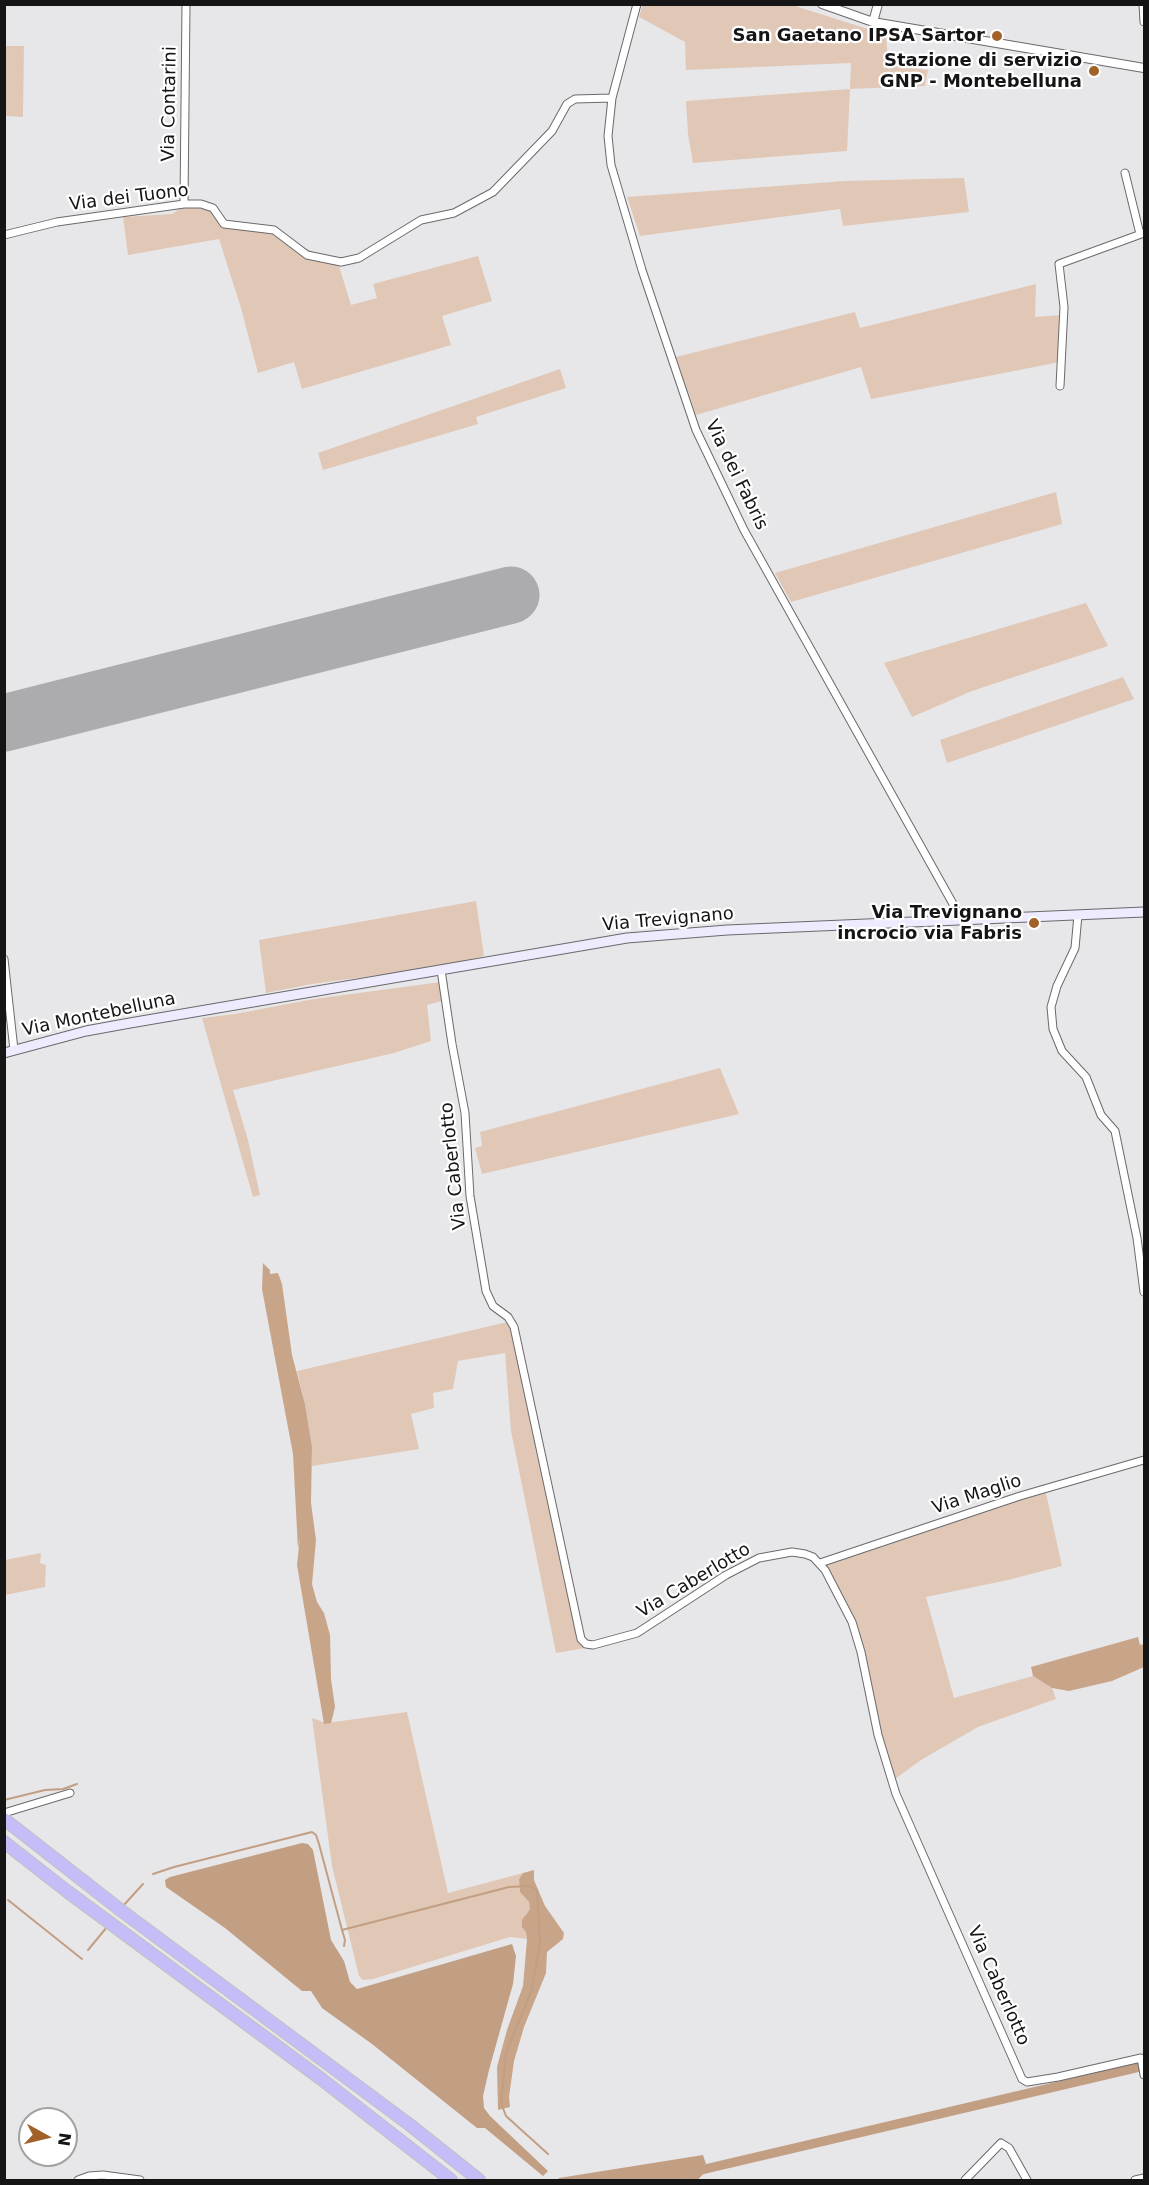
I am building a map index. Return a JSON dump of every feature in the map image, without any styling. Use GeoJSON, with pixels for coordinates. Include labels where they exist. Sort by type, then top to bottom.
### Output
{"type":"FeatureCollection","features":[{"type":"Feature","properties":{"kind":"highway"},"geometry":{"type":"LineString","coordinates":[[4,1819],[123,1912],[392,2112],[479,2181]]}},
{"type":"Feature","properties":{"kind":"highway"},"geometry":{"type":"LineString","coordinates":[[4,1842],[339,2092],[451,2181]]}},
{"type":"Feature","properties":{"kind":"main road","name":"Via Trevignano"},"geometry":{"type":"LineString","coordinates":[[200,1012],[575,946],[674,933],[1144,912]]}},
{"type":"Feature","properties":{"kind":"main road","name":"Via Montebelluna"},"geometry":{"type":"LineString","coordinates":[[4,1053],[86,1031],[200,1012]]}},
{"type":"Feature","properties":{"kind":"street","name":"Via Contarini"},"geometry":{"type":"LineString","coordinates":[[184,204],[186,4]]}},
{"type":"Feature","properties":{"kind":"street","name":"Via dei Fabris"},"geometry":{"type":"LineString","coordinates":[[636,4],[612,98],[608,136],[611,165],[642,270],[696,430],[744,530],[852,719],[962,920]]}},
{"type":"Feature","properties":{"kind":"street"},"geometry":{"type":"LineString","coordinates":[[822,4],[873,22],[1144,68]]}},
{"type":"Feature","properties":{"kind":"street"},"geometry":{"type":"LineString","coordinates":[[873,22],[878,4]]}},
{"type":"Feature","properties":{"kind":"street"},"geometry":{"type":"LineString","coordinates":[[1143,4],[1144,22]]}},
{"type":"Feature","properties":{"kind":"street","name":"Via dei Tuono"},"geometry":{"type":"LineString","coordinates":[[4,235],[57,222],[184,204],[201,204],[213,208],[224,224],[274,230],[307,255],[341,262],[359,258],[421,220],[454,213],[493,192],[552,131],[567,104],[576,99],[612,98]]}},
{"type":"Feature","properties":{"kind":"street"},"geometry":{"type":"LineString","coordinates":[[1060,386],[1064,307],[1059,264],[1142,233],[1125,173]]}},
{"type":"Feature","properties":{"kind":"street"},"geometry":{"type":"LineString","coordinates":[[1077,915],[1075,948],[1057,986],[1051,1007],[1053,1029],[1062,1052],[1086,1077],[1101,1115],[1115,1131],[1137,1238],[1144,1292]]}},
{"type":"Feature","properties":{"kind":"street"},"geometry":{"type":"LineString","coordinates":[[4,959],[14,1050]]}},
{"type":"Feature","properties":{"kind":"street","name":"Via Caberlotto"},"geometry":{"type":"LineString","coordinates":[[441,969],[465,1113],[470,1196],[486,1291],[493,1306],[508,1317],[514,1327],[581,1638],[586,1644],[593,1645],[637,1633],[726,1575],[759,1558],[792,1552],[806,1554],[820,1563],[852,1622],[878,1735],[896,1794],[1022,2079],[1027,2082],[1141,2059],[1144,2073]]}},
{"type":"Feature","properties":{"kind":"street","name":"Via Maglio"},"geometry":{"type":"LineString","coordinates":[[820,1563],[1020,1496],[1144,1460]]}},
{"type":"Feature","properties":{"kind":"street"},"geometry":{"type":"LineString","coordinates":[[4,1812],[70,1792]]}},
{"type":"Feature","properties":{"kind":"street"},"geometry":{"type":"LineString","coordinates":[[965,2181],[1001,2143],[1009,2148],[1027,2181]]}},
{"type":"Feature","properties":{"kind":"street"},"geometry":{"type":"LineString","coordinates":[[78,2181],[89,2176],[103,2175],[140,2181]]}},
{"type":"Feature","properties":{"kind":"street"},"geometry":{"type":"LineString","coordinates":[[1135,2181],[1144,2178]]}},
{"type":"Feature","properties":{"kind":"shaded area"},"geometry":{"type":"Polygon","coordinates":[[[643,4],[792,5],[871,30],[886,32],[888,65],[928,70],[925,86],[850,89],[851,63],[686,70],[685,42],[639,17],[643,4]]]}},
{"type":"Feature","properties":{"kind":"shaded area"},"geometry":{"type":"Polygon","coordinates":[[[5,46],[24,46],[23,117],[5,116],[5,46]]]}},
{"type":"Feature","properties":{"kind":"shaded area"},"geometry":{"type":"Polygon","coordinates":[[[850,89],[847,151],[693,163],[686,101],[850,89]]]}},
{"type":"Feature","properties":{"kind":"shaded area"},"geometry":{"type":"Polygon","coordinates":[[[964,178],[969,212],[843,226],[840,209],[640,236],[627,197],[845,181],[964,178]]]}},
{"type":"Feature","properties":{"kind":"shaded area"},"geometry":{"type":"Polygon","coordinates":[[[205,205],[226,224],[278,231],[322,256],[336,256],[351,305],[377,298],[373,284],[478,256],[492,301],[442,316],[451,345],[302,389],[294,362],[258,373],[241,308],[219,239],[128,255],[123,217],[172,214],[182,207],[205,205]]]}},
{"type":"Feature","properties":{"kind":"shaded area"},"geometry":{"type":"Polygon","coordinates":[[[1036,284],[1035,317],[1061,315],[1060,362],[871,399],[861,367],[696,415],[676,357],[855,312],[860,328],[1036,284]]]}},
{"type":"Feature","properties":{"kind":"shaded area"},"geometry":{"type":"Polygon","coordinates":[[[560,369],[566,388],[476,417],[478,424],[323,470],[318,453],[560,369]]]}},
{"type":"Feature","properties":{"kind":"shaded area"},"geometry":{"type":"Polygon","coordinates":[[[1056,492],[1062,524],[791,602],[775,573],[1056,492]]]}},
{"type":"Feature","properties":{"kind":"shaded area"},"geometry":{"type":"Polygon","coordinates":[[[1086,603],[1108,646],[972,691],[912,717],[884,663],[1086,603]]]}},
{"type":"Feature","properties":{"kind":"shaded area"},"geometry":{"type":"Polygon","coordinates":[[[1123,677],[1134,699],[947,763],[940,740],[1123,677]]]}},
{"type":"Feature","properties":{"kind":"shaded area"},"geometry":{"type":"Polygon","coordinates":[[[476,901],[484,956],[438,967],[312,984],[266,993],[259,940],[476,901]]]}},
{"type":"Feature","properties":{"kind":"shaded area"},"geometry":{"type":"Polygon","coordinates":[[[448,981],[445,1000],[427,1005],[431,1041],[394,1053],[233,1090],[248,1140],[260,1195],[253,1197],[202,1018],[314,999],[448,981]]]}},
{"type":"Feature","properties":{"kind":"shaded area"},"geometry":{"type":"Polygon","coordinates":[[[720,1068],[739,1114],[482,1174],[475,1148],[482,1146],[480,1132],[720,1068]]]}},
{"type":"Feature","properties":{"kind":"shaded area"},"geometry":{"type":"Polygon","coordinates":[[[263,1263],[270,1270],[270,1274],[278,1273],[282,1284],[292,1355],[305,1404],[312,1447],[311,1503],[316,1540],[312,1584],[330,1635],[331,1679],[335,1707],[331,1723],[324,1724],[297,1565],[300,1537],[298,1549],[293,1454],[262,1289],[263,1263]]]}},
{"type":"Feature","properties":{"kind":"shaded area"},"geometry":{"type":"Polygon","coordinates":[[[516,1320],[585,1648],[556,1653],[511,1431],[505,1353],[458,1361],[453,1389],[433,1393],[434,1408],[411,1414],[419,1449],[312,1466],[312,1447],[297,1371],[516,1320]]]}},
{"type":"Feature","properties":{"kind":"shaded area"},"geometry":{"type":"Polygon","coordinates":[[[1044,1484],[1062,1566],[926,1597],[954,1698],[1033,1676],[1052,1688],[1056,1699],[978,1727],[921,1760],[895,1779],[879,1728],[859,1637],[820,1559],[1044,1484]]]}},
{"type":"Feature","properties":{"kind":"shaded area"},"geometry":{"type":"Polygon","coordinates":[[[41,1553],[40,1563],[46,1565],[45,1587],[5,1595],[5,1560],[41,1553]]]}},
{"type":"Feature","properties":{"kind":"shaded area"},"geometry":{"type":"Polygon","coordinates":[[[1138,1637],[1140,1645],[1144,1644],[1144,1667],[1112,1681],[1069,1691],[1052,1688],[1033,1676],[1031,1667],[1138,1637]]]}},
{"type":"Feature","properties":{"kind":"shaded area"},"geometry":{"type":"Polygon","coordinates":[[[407,1712],[448,1893],[523,1873],[519,1879],[520,1892],[529,1902],[530,1909],[525,1915],[527,1939],[510,1937],[373,1979],[363,1980],[359,1976],[332,1866],[312,1718],[326,1723],[407,1712]]]}},
{"type":"Feature","properties":{"kind":"shaded area"},"geometry":{"type":"Polygon","coordinates":[[[302,1843],[308,1844],[313,1850],[331,1940],[344,1961],[350,1982],[357,1989],[512,1944],[516,1956],[513,1984],[489,2070],[483,2096],[484,2108],[548,2171],[543,2176],[485,2128],[477,2128],[372,2044],[322,2008],[311,1991],[302,1991],[225,1928],[166,1887],[165,1880],[170,1877],[302,1843]]]}},
{"type":"Feature","properties":{"kind":"shaded area"},"geometry":{"type":"Polygon","coordinates":[[[534,1870],[534,1880],[545,1906],[564,1933],[563,1939],[547,1952],[546,1973],[524,2027],[514,2061],[509,2097],[510,2107],[498,2110],[497,2067],[523,1986],[527,1939],[522,1920],[530,1909],[529,1902],[520,1892],[519,1879],[523,1873],[534,1870]]]}},
{"type":"Feature","properties":{"kind":"shaded area"},"geometry":{"type":"Polygon","coordinates":[[[703,2155],[706,2164],[699,2167],[685,2180],[557,2180],[559,2178],[703,2155]]]}},
{"type":"Feature","properties":{"kind":"waterway"},"geometry":{"type":"LineString","coordinates":[[4,1800],[45,1790],[63,1789],[77,1784]]}},
{"type":"Feature","properties":{"kind":"waterway"},"geometry":{"type":"LineString","coordinates":[[153,1874],[312,1832],[316,1835],[319,1844],[342,1930],[509,1887],[530,1886],[537,1890],[540,1944],[531,1992],[506,2053],[501,2103],[506,2116],[548,2154]]}},
{"type":"Feature","properties":{"kind":"waterway"},"geometry":{"type":"LineString","coordinates":[[123,1906],[143,1884]]}},
{"type":"Feature","properties":{"kind":"waterway"},"geometry":{"type":"LineString","coordinates":[[8,1900],[82,1959]]}},
{"type":"Feature","properties":{"kind":"waterway"},"geometry":{"type":"LineString","coordinates":[[88,1950],[107,1927]]}},
{"type":"Feature","properties":{"kind":"waterway"},"geometry":{"type":"LineString","coordinates":[[342,1930],[344,1946]]}},
{"type":"Feature","properties":{"kind":"waterway"},"geometry":{"type":"LineString","coordinates":[[691,2180],[701,2170],[1144,2066]]}},
{"type":"Feature","properties":{"kind":"runway"},"geometry":{"type":"LineString","coordinates":[[4,723],[511,595]]}},
{"type":"Feature","properties":{"kind":"place","name":"San Gaetano IPSA Sartor"},"geometry":{"type":"Point","coordinates":[997,36]}},
{"type":"Feature","properties":{"kind":"place","name":"Stazione di servizio GNP - Montebelluna"},"geometry":{"type":"Point","coordinates":[1094,71]}},
{"type":"Feature","properties":{"kind":"place","name":"Via Trevignano incrocio via Fabris"},"geometry":{"type":"Point","coordinates":[1034,923]}}]}
